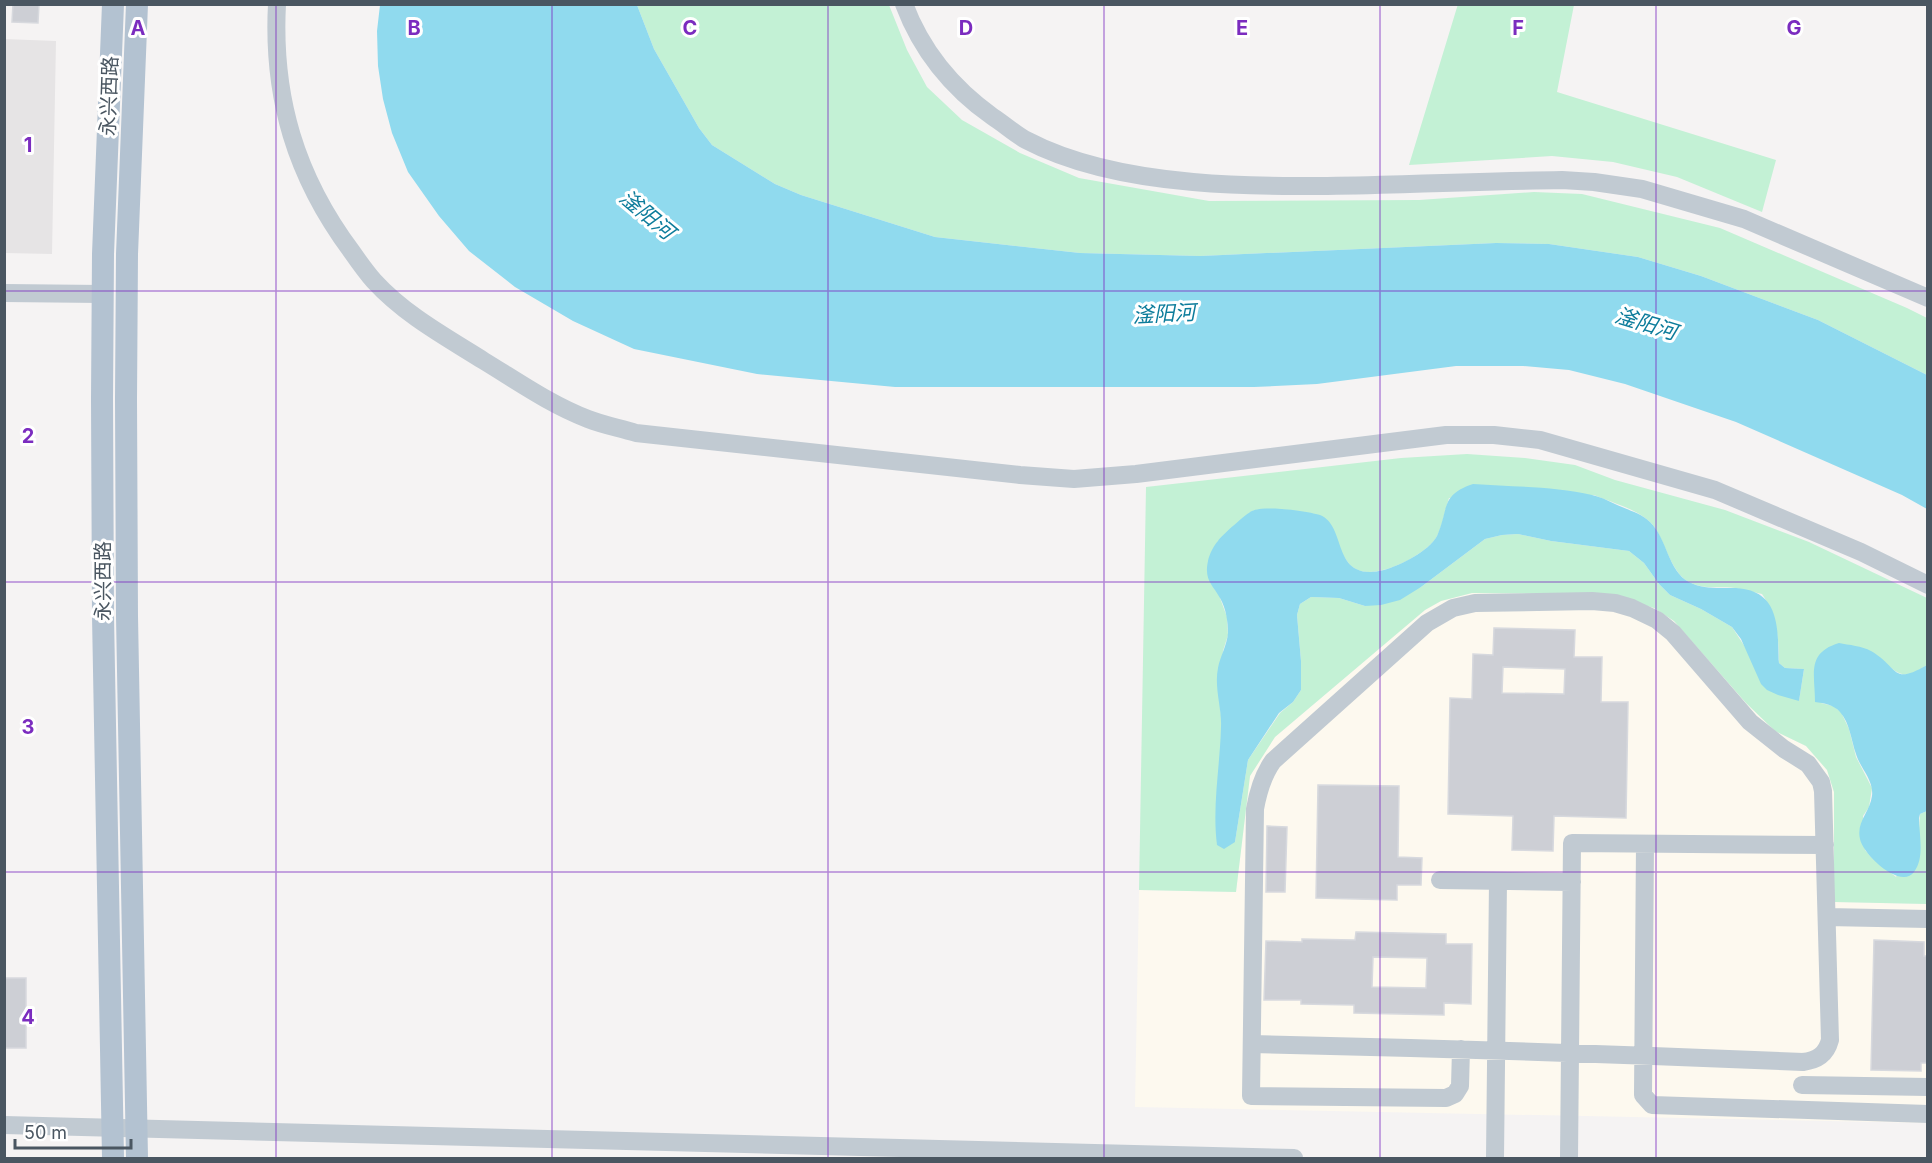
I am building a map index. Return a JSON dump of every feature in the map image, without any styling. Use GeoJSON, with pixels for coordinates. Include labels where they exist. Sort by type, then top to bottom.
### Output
{"type":"FeatureCollection","features":[{"type":"Feature","properties":{"kind":"main road","name":"永兴西路"},"geometry":{"type":"LineString","coordinates":[[113,4],[102,294],[103,605],[113,1158]]}},
{"type":"Feature","properties":{"kind":"main road","name":"永兴西路"},"geometry":{"type":"LineString","coordinates":[[137,4],[127,254],[126,388],[137,1158]]}},
{"type":"Feature","properties":{"kind":"street"},"geometry":{"type":"LineString","coordinates":[[277,4],[277,47],[286,118],[299,162],[334,229],[374,281],[418,320],[534,392],[587,419],[636,433],[1074,479],[1136,474],[1446,435],[1494,435],[1540,440],[1580,449],[1715,490],[1861,552],[1928,585]]}},
{"type":"Feature","properties":{"kind":"street"},"geometry":{"type":"LineString","coordinates":[[904,4],[911,22],[936,66],[969,100],[1026,140],[1076,160],[1130,174],[1210,183],[1305,186],[1562,180],[1642,189],[1744,219],[1928,298]]}},
{"type":"Feature","properties":{"kind":"street"},"geometry":{"type":"LineString","coordinates":[[4,293],[102,294]]}},
{"type":"Feature","properties":{"kind":"street"},"geometry":{"type":"LineString","coordinates":[[1252,1044],[1461,1049],[1570,1052],[1803,1062],[1821,1057],[1828,1048],[1830,1040],[1825,845],[1821,782],[1808,764],[1784,749],[1750,722],[1672,633],[1657,620],[1632,608],[1615,603],[1592,602],[1474,603],[1453,608],[1428,623],[1273,761],[1267,769],[1255,809],[1251,1096],[1446,1098],[1455,1094],[1460,1086],[1461,1049]]}},
{"type":"Feature","properties":{"kind":"street"},"geometry":{"type":"LineString","coordinates":[[1569,1158],[1572,843],[1825,845]]}},
{"type":"Feature","properties":{"kind":"street"},"geometry":{"type":"LineString","coordinates":[[1645,843],[1643,1095],[1652,1105],[1928,1114]]}},
{"type":"Feature","properties":{"kind":"street"},"geometry":{"type":"LineString","coordinates":[[1440,880],[1572,882]]}},
{"type":"Feature","properties":{"kind":"street"},"geometry":{"type":"LineString","coordinates":[[1495,1158],[1498,880]]}},
{"type":"Feature","properties":{"kind":"street"},"geometry":{"type":"LineString","coordinates":[[1827,917],[1928,919]]}},
{"type":"Feature","properties":{"kind":"street"},"geometry":{"type":"LineString","coordinates":[[1801,1110],[1803,1062]]}},
{"type":"Feature","properties":{"kind":"street"},"geometry":{"type":"LineString","coordinates":[[1802,1085],[1928,1087]]}},
{"type":"Feature","properties":{"kind":"street"},"geometry":{"type":"LineString","coordinates":[[4,1125],[1294,1158]]}},
{"type":"Feature","properties":{"kind":"shaded area"},"geometry":{"type":"Polygon","coordinates":[[[4,39],[56,41],[52,254],[5,253],[4,39]]]}},
{"type":"Feature","properties":{"kind":"shaded area"},"geometry":{"type":"Polygon","coordinates":[[[1472,593],[1605,594],[1654,608],[1674,621],[1746,703],[1775,731],[1806,746],[1827,770],[1834,792],[1834,902],[1927,904],[1927,1123],[1135,1107],[1139,890],[1236,892],[1250,776],[1275,737],[1425,610],[1441,601],[1472,593]]]}},
{"type":"Feature","properties":{"kind":"green space"},"geometry":{"type":"Polygon","coordinates":[[[1458,4],[1574,5],[1557,92],[1776,160],[1762,212],[1677,177],[1613,162],[1552,156],[1409,165],[1458,4]]]}},
{"type":"Feature","properties":{"kind":"green space"},"geometry":{"type":"Polygon","coordinates":[[[637,5],[889,5],[907,50],[927,87],[962,120],[1020,153],[1079,178],[1209,201],[1419,200],[1534,192],[1582,194],[1720,228],[1927,318],[1927,375],[1818,320],[1701,276],[1638,257],[1549,244],[1496,243],[1200,256],[1080,253],[935,237],[801,195],[775,184],[712,145],[699,128],[654,49],[637,5]]]}},
{"type":"Feature","properties":{"kind":"green space"},"geometry":{"type":"Polygon","coordinates":[[[1467,454],[1525,458],[1575,465],[1615,480],[1725,510],[1809,542],[1927,598],[1927,665],[1909,674],[1900,673],[1890,667],[1821,703],[1833,706],[1841,712],[1849,729],[1856,757],[1872,788],[1869,807],[1863,816],[1865,850],[1896,877],[1919,830],[1920,814],[1927,811],[1927,904],[1834,902],[1834,792],[1827,770],[1806,746],[1775,731],[1746,703],[1674,621],[1654,608],[1605,594],[1472,593],[1441,601],[1425,610],[1275,737],[1250,776],[1236,892],[1139,890],[1146,487],[1401,458],[1467,454]],[[1594,495],[1449,498],[1438,534],[1430,545],[1398,565],[1374,572],[1354,568],[1350,564],[1342,553],[1327,520],[1290,511],[1252,511],[1220,598],[1227,617],[1228,635],[1223,651],[1220,705],[1235,842],[1248,760],[1280,713],[1293,702],[1301,690],[1297,615],[1300,604],[1311,597],[1339,598],[1365,606],[1421,587],[1485,539],[1518,534],[1551,541],[1629,551],[1644,563],[1670,595],[1732,627],[1747,650],[1799,701],[1804,669],[1785,668],[1779,663],[1776,627],[1771,610],[1762,594],[1735,588],[1700,586],[1689,582],[1677,571],[1652,524],[1632,510],[1594,495]]]}},
{"type":"Feature","properties":{"kind":"water","name":"滏阳河"},"geometry":{"type":"Polygon","coordinates":[[[380,5],[637,5],[654,49],[699,128],[712,145],[775,184],[801,195],[935,237],[1080,253],[1200,256],[1496,243],[1549,244],[1638,257],[1701,276],[1818,320],[1927,375],[1927,509],[1902,495],[1736,422],[1625,384],[1569,370],[1523,366],[1456,366],[1317,384],[1254,387],[895,387],[757,374],[634,349],[573,321],[515,287],[469,251],[439,216],[408,172],[392,133],[383,99],[378,66],[377,31],[380,5]]]}},
{"type":"Feature","properties":{"kind":"water"},"geometry":{"type":"Polygon","coordinates":[[[1473,484],[1578,492],[1600,497],[1644,517],[1656,529],[1676,570],[1689,582],[1704,587],[1746,589],[1767,601],[1776,622],[1779,663],[1785,668],[1804,669],[1799,701],[1767,690],[1761,684],[1741,639],[1732,627],[1670,595],[1644,563],[1629,551],[1551,541],[1518,534],[1485,539],[1400,600],[1365,606],[1339,598],[1311,597],[1300,604],[1297,615],[1301,690],[1293,702],[1279,713],[1248,760],[1235,842],[1224,849],[1217,845],[1216,801],[1221,727],[1217,675],[1228,633],[1224,606],[1207,573],[1209,559],[1215,545],[1252,511],[1258,509],[1296,510],[1320,515],[1329,521],[1342,552],[1355,568],[1367,572],[1384,570],[1406,561],[1428,547],[1437,536],[1450,498],[1462,488],[1473,484]]]}},
{"type":"Feature","properties":{"kind":"water"},"geometry":{"type":"Polygon","coordinates":[[[1839,643],[1871,651],[1901,674],[1907,674],[1927,665],[1927,811],[1920,814],[1919,818],[1921,846],[1919,860],[1914,872],[1908,876],[1900,877],[1883,868],[1863,846],[1859,833],[1871,802],[1872,790],[1869,779],[1858,759],[1843,716],[1832,706],[1815,702],[1814,674],[1817,659],[1821,652],[1839,643]]]}},
{"type":"Feature","properties":{"kind":"building"},"geometry":{"type":"Polygon","coordinates":[[[13,4],[39,4],[38,23],[12,22],[13,4]]]}},
{"type":"Feature","properties":{"kind":"building"},"geometry":{"type":"Polygon","coordinates":[[[1494,628],[1575,630],[1574,657],[1602,657],[1601,702],[1628,702],[1626,818],[1554,816],[1553,851],[1512,850],[1513,816],[1448,814],[1450,698],[1472,699],[1473,654],[1493,655],[1494,628]],[[1503,667],[1502,693],[1564,694],[1565,669],[1503,667]]]}},
{"type":"Feature","properties":{"kind":"building"},"geometry":{"type":"Polygon","coordinates":[[[1318,785],[1399,786],[1398,857],[1422,858],[1421,885],[1397,885],[1397,900],[1316,898],[1318,785]]]}},
{"type":"Feature","properties":{"kind":"building"},"geometry":{"type":"Polygon","coordinates":[[[1267,826],[1287,827],[1285,892],[1266,892],[1267,826]]]}},
{"type":"Feature","properties":{"kind":"building"},"geometry":{"type":"Polygon","coordinates":[[[1356,932],[1446,934],[1446,944],[1472,944],[1471,1004],[1444,1003],[1444,1015],[1354,1013],[1354,1005],[1301,1004],[1301,1000],[1264,1000],[1266,941],[1355,940],[1356,932]],[[1373,957],[1372,987],[1426,988],[1427,958],[1373,957]]]}},
{"type":"Feature","properties":{"kind":"building"},"geometry":{"type":"Polygon","coordinates":[[[1874,940],[1924,942],[1924,956],[1928,956],[1928,1063],[1921,1063],[1921,1071],[1871,1070],[1874,940]]]}},
{"type":"Feature","properties":{"kind":"building"},"geometry":{"type":"Polygon","coordinates":[[[4,978],[26,978],[26,1048],[4,1048],[4,978]]]}}]}
